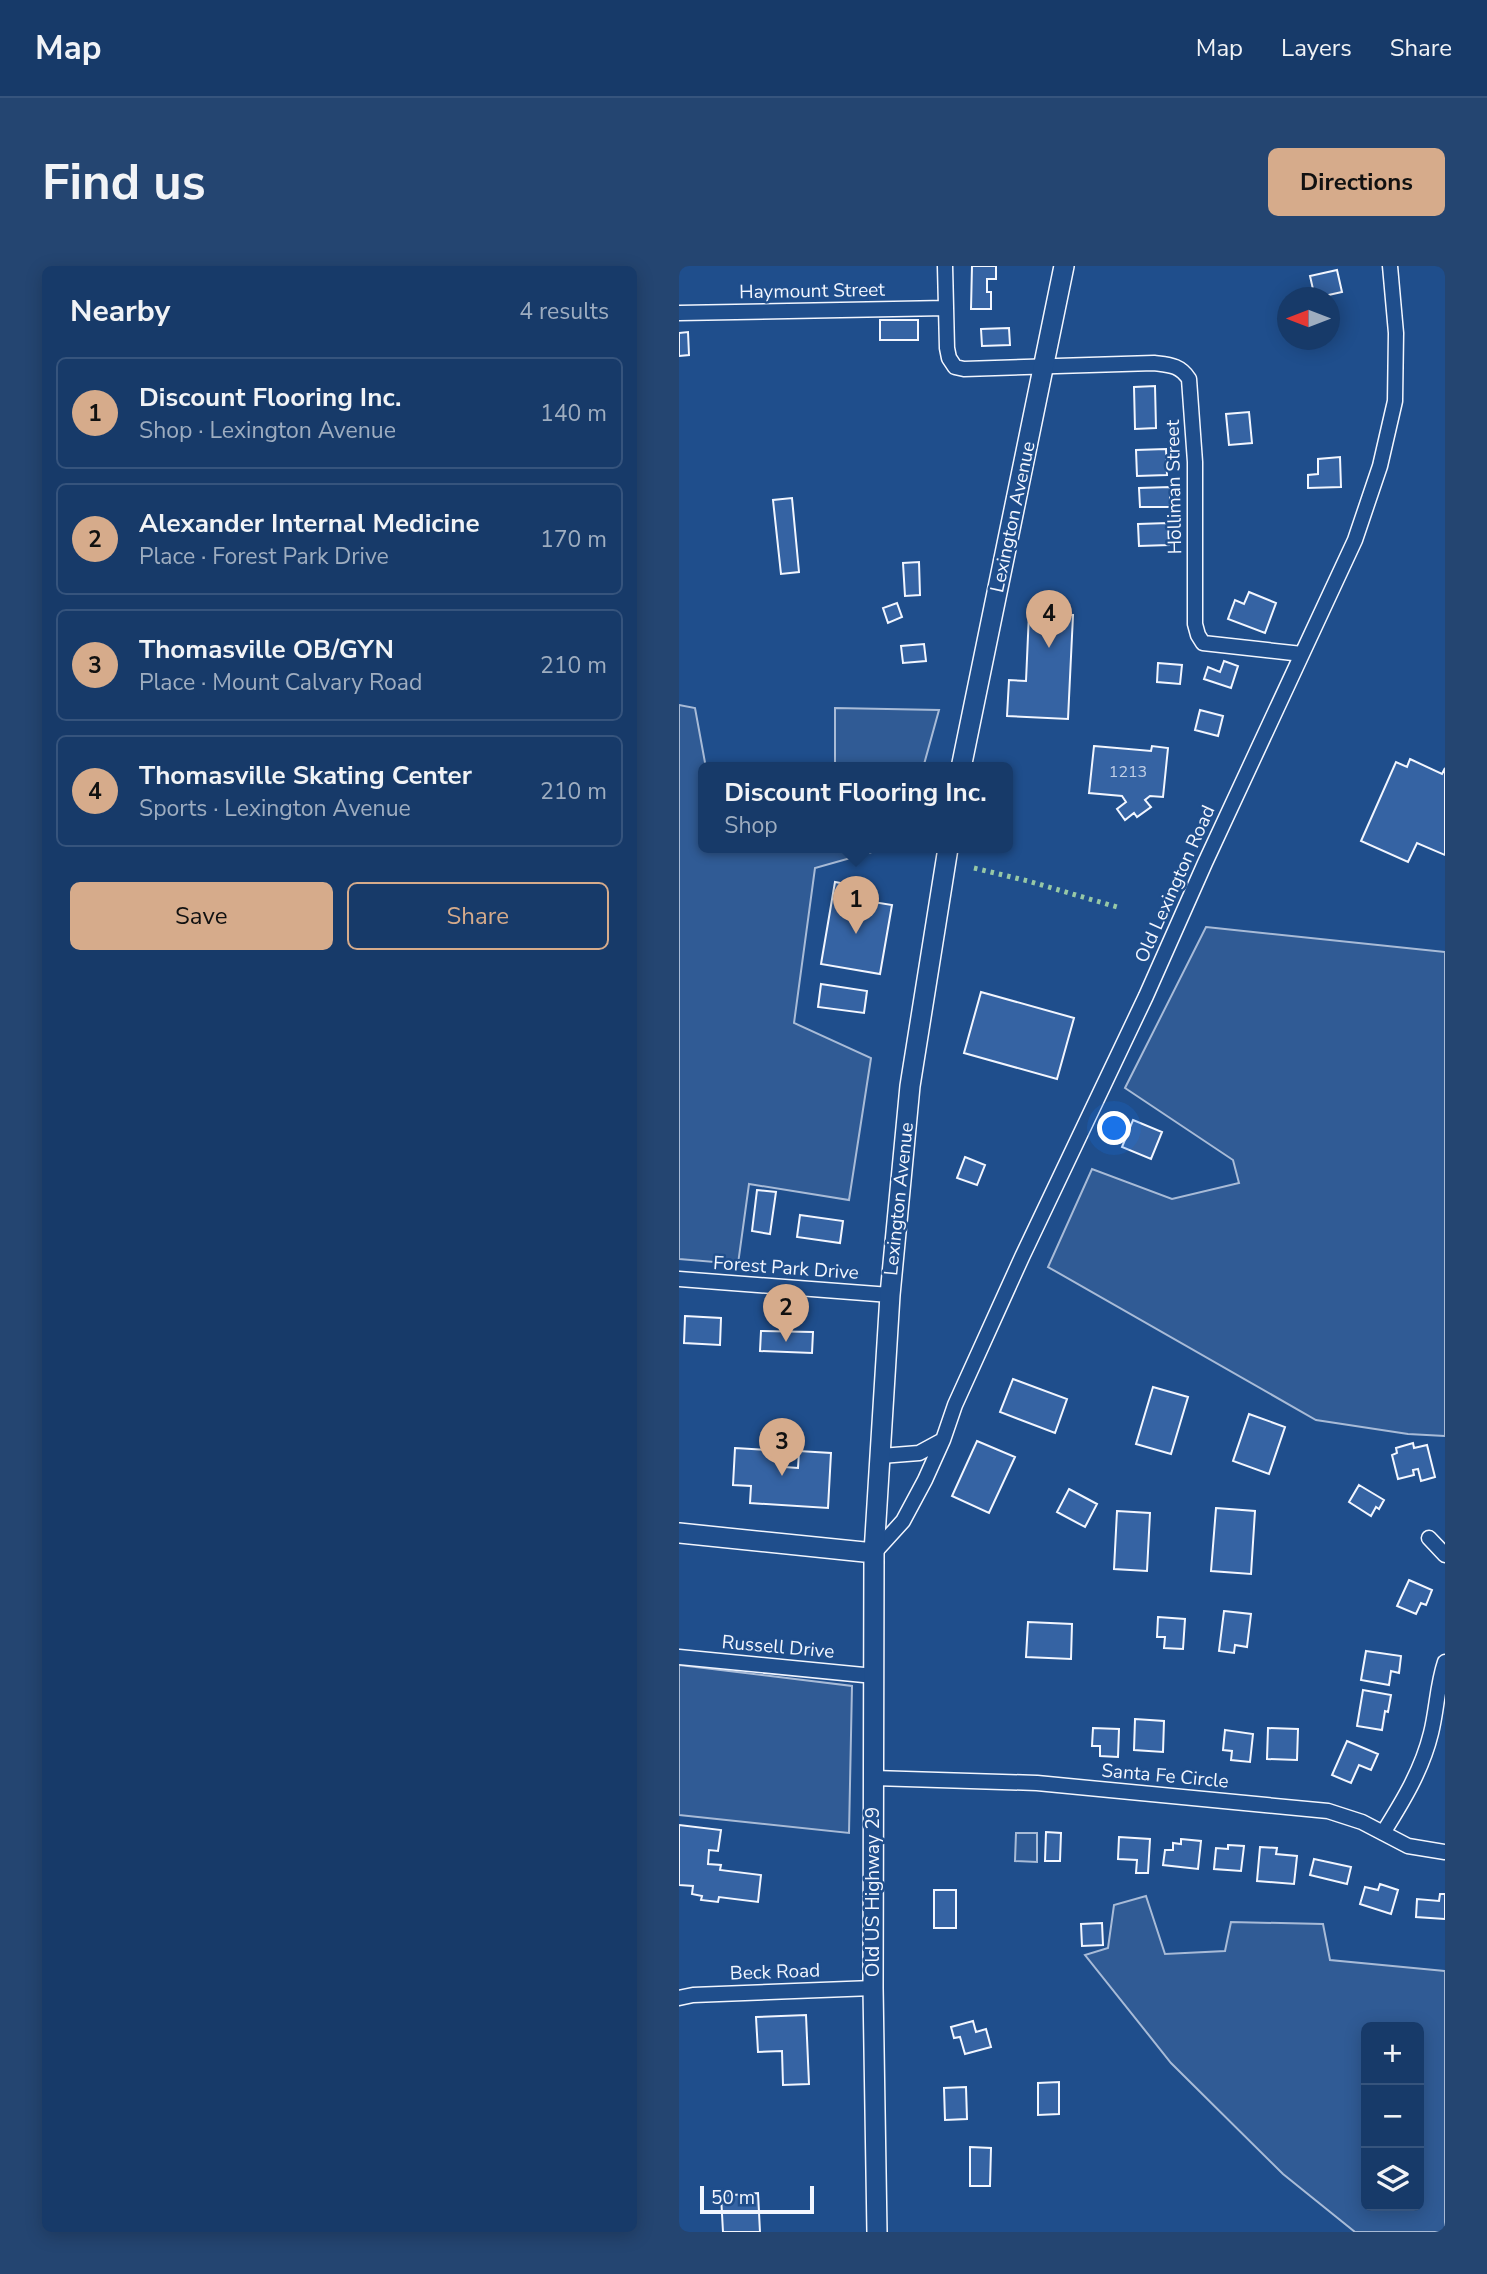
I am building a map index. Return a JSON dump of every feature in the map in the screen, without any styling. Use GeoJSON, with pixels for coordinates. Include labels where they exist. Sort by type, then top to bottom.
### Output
{"type":"FeatureCollection","features":[{"type":"Feature","properties":{"kind":"main road","name":"Lexington Avenue"},"geometry":{"type":"LineString","coordinates":[[962,762],[1064,266]]}},
{"type":"Feature","properties":{"kind":"main road","name":"Lexington Avenue"},"geometry":{"type":"LineString","coordinates":[[874,1553],[890,1295],[910,1087],[947,853]]}},
{"type":"Feature","properties":{"kind":"main road"},"geometry":{"type":"LineString","coordinates":[[679,1533],[874,1553]]}},
{"type":"Feature","properties":{"kind":"main road","name":"Old US Highway 29"},"geometry":{"type":"LineString","coordinates":[[874,1553],[873,1988],[877,2232]]}},
{"type":"Feature","properties":{"kind":"street"},"geometry":{"type":"LineString","coordinates":[[945,266],[947,348],[955,367],[964,369],[1044,366]]}},
{"type":"Feature","properties":{"kind":"street","name":"Old Lexington Road"},"geometry":{"type":"LineString","coordinates":[[874,1553],[903,1521],[925,1480],[955,1405],[1022,1257],[1146,996],[1355,540],[1380,466],[1395,401],[1396,333],[1390,266]]}},
{"type":"Feature","properties":{"kind":"street","name":"Haymount Street"},"geometry":{"type":"LineString","coordinates":[[679,313],[946,308]]}},
{"type":"Feature","properties":{"kind":"street","name":"Holliman Street"},"geometry":{"type":"LineString","coordinates":[[1044,366],[1154,363],[1176,365],[1184,371],[1189,379],[1195,463],[1195,624],[1198,635],[1203,643],[1302,654]]}},
{"type":"Feature","properties":{"kind":"street","name":"Forest Park Drive"},"geometry":{"type":"LineString","coordinates":[[679,1279],[890,1295]]}},
{"type":"Feature","properties":{"kind":"street"},"geometry":{"type":"LineString","coordinates":[[881,1456],[919,1453],[943,1440]]}},
{"type":"Feature","properties":{"kind":"street"},"geometry":{"type":"LineString","coordinates":[[1429,1538],[1445,1555]]}},
{"type":"Feature","properties":{"kind":"street","name":"Russell Drive"},"geometry":{"type":"LineString","coordinates":[[679,1657],[874,1676]]}},
{"type":"Feature","properties":{"kind":"street"},"geometry":{"type":"LineString","coordinates":[[1383,1833],[1420,1767],[1431,1732],[1439,1679],[1445,1662]]}},
{"type":"Feature","properties":{"kind":"street","name":"Santa Fe Circle"},"geometry":{"type":"LineString","coordinates":[[874,1778],[1037,1783],[1328,1811],[1362,1822],[1408,1846],[1445,1852]]}},
{"type":"Feature","properties":{"kind":"street","name":"Beck Road"},"geometry":{"type":"LineString","coordinates":[[679,1998],[693,1994],[873,1988]]}},
{"type":"Feature","properties":{"kind":"shaded area"},"geometry":{"type":"Polygon","coordinates":[[[679,705],[695,708],[705,762],[698,762],[698,853],[868,853],[815,868],[794,1023],[871,1058],[849,1200],[749,1184],[738,1264],[679,1259],[679,705]]]}},
{"type":"Feature","properties":{"kind":"shaded area"},"geometry":{"type":"Polygon","coordinates":[[[835,708],[939,710],[925,762],[835,762],[835,708]]]}},
{"type":"Feature","properties":{"kind":"shaded area"},"geometry":{"type":"Polygon","coordinates":[[[1206,927],[1445,952],[1445,1436],[1408,1434],[1316,1420],[1048,1267],[1092,1169],[1172,1199],[1239,1183],[1233,1160],[1125,1088],[1206,927]]]}},
{"type":"Feature","properties":{"kind":"shaded area"},"geometry":{"type":"Polygon","coordinates":[[[679,1665],[852,1686],[849,1833],[679,1815],[679,1665]]]}},
{"type":"Feature","properties":{"kind":"shaded area"},"geometry":{"type":"Polygon","coordinates":[[[1016,1833],[1037,1833],[1037,1862],[1015,1861],[1016,1833]]]}},
{"type":"Feature","properties":{"kind":"shaded area"},"geometry":{"type":"Polygon","coordinates":[[[1146,1896],[1165,1954],[1225,1951],[1231,1922],[1323,1924],[1330,1960],[1445,1971],[1445,2232],[1355,2232],[1283,2174],[1171,2063],[1085,1955],[1108,1948],[1114,1905],[1146,1896]]]}},
{"type":"Feature","properties":{"kind":"building"},"geometry":{"type":"Polygon","coordinates":[[[972,266],[996,266],[996,279],[987,279],[987,292],[991,292],[991,309],[971,309],[972,266]]]}},
{"type":"Feature","properties":{"kind":"building"},"geometry":{"type":"Polygon","coordinates":[[[1337,270],[1342,292],[1340,287],[1312,287],[1310,276],[1337,270]]]}},
{"type":"Feature","properties":{"kind":"building"},"geometry":{"type":"Polygon","coordinates":[[[880,320],[918,320],[918,340],[880,340],[880,320]]]}},
{"type":"Feature","properties":{"kind":"building"},"geometry":{"type":"Polygon","coordinates":[[[1009,328],[1010,345],[982,346],[981,329],[1009,328]]]}},
{"type":"Feature","properties":{"kind":"building"},"geometry":{"type":"Polygon","coordinates":[[[688,332],[689,355],[679,356],[679,333],[688,332]]]}},
{"type":"Feature","properties":{"kind":"building"},"geometry":{"type":"Polygon","coordinates":[[[1155,386],[1156,428],[1135,429],[1134,387],[1155,386]]]}},
{"type":"Feature","properties":{"kind":"building"},"geometry":{"type":"Polygon","coordinates":[[[1249,412],[1252,443],[1229,445],[1226,414],[1249,412]]]}},
{"type":"Feature","properties":{"kind":"building"},"geometry":{"type":"Polygon","coordinates":[[[1166,449],[1167,475],[1137,476],[1136,450],[1166,449]]]}},
{"type":"Feature","properties":{"kind":"building"},"geometry":{"type":"Polygon","coordinates":[[[1340,457],[1341,487],[1308,488],[1308,475],[1318,474],[1318,459],[1340,457]]]}},
{"type":"Feature","properties":{"kind":"building"},"geometry":{"type":"Polygon","coordinates":[[[1170,487],[1170,507],[1140,507],[1139,488],[1170,487]]]}},
{"type":"Feature","properties":{"kind":"building"},"geometry":{"type":"Polygon","coordinates":[[[792,498],[799,572],[781,574],[773,500],[792,498]]]}},
{"type":"Feature","properties":{"kind":"building"},"geometry":{"type":"Polygon","coordinates":[[[1168,523],[1169,545],[1139,546],[1138,524],[1168,523]]]}},
{"type":"Feature","properties":{"kind":"building"},"geometry":{"type":"Polygon","coordinates":[[[919,562],[920,595],[905,596],[903,563],[919,562]]]}},
{"type":"Feature","properties":{"kind":"building"},"geometry":{"type":"Polygon","coordinates":[[[1249,592],[1276,603],[1265,633],[1228,619],[1235,600],[1244,604],[1249,592]]]}},
{"type":"Feature","properties":{"kind":"building"},"geometry":{"type":"Polygon","coordinates":[[[897,603],[902,617],[888,623],[883,608],[897,603]]]}},
{"type":"Feature","properties":{"kind":"building"},"geometry":{"type":"Polygon","coordinates":[[[1029,613],[1073,615],[1068,719],[1007,716],[1009,680],[1026,681],[1029,613]]]}},
{"type":"Feature","properties":{"kind":"building"},"geometry":{"type":"Polygon","coordinates":[[[924,644],[926,661],[903,663],[901,646],[924,644]]]}},
{"type":"Feature","properties":{"kind":"building"},"geometry":{"type":"Polygon","coordinates":[[[1224,661],[1238,666],[1231,688],[1204,679],[1208,667],[1220,672],[1224,661]]]}},
{"type":"Feature","properties":{"kind":"building"},"geometry":{"type":"Polygon","coordinates":[[[1158,663],[1182,665],[1180,684],[1157,682],[1158,663]]]}},
{"type":"Feature","properties":{"kind":"building"},"geometry":{"type":"Polygon","coordinates":[[[1200,710],[1223,716],[1218,736],[1195,730],[1200,710]]]}},
{"type":"Feature","properties":{"kind":"building"},"geometry":{"type":"Polygon","coordinates":[[[1094,746],[1151,751],[1152,746],[1168,748],[1163,797],[1150,796],[1145,800],[1151,807],[1137,817],[1134,813],[1125,820],[1117,809],[1126,802],[1122,796],[1089,793],[1094,746]]]}},
{"type":"Feature","properties":{"kind":"building"},"geometry":{"type":"Polygon","coordinates":[[[1410,759],[1442,774],[1445,768],[1445,855],[1417,843],[1408,862],[1361,841],[1396,762],[1407,767],[1410,759]]]}},
{"type":"Feature","properties":{"kind":"building"},"geometry":{"type":"Polygon","coordinates":[[[835,882],[869,888],[867,901],[892,905],[880,974],[821,964],[835,882]]]}},
{"type":"Feature","properties":{"kind":"building"},"geometry":{"type":"Polygon","coordinates":[[[821,984],[867,991],[864,1013],[818,1007],[821,984]]]}},
{"type":"Feature","properties":{"kind":"building"},"geometry":{"type":"Polygon","coordinates":[[[981,992],[1074,1018],[1057,1079],[964,1053],[981,992]]]}},
{"type":"Feature","properties":{"kind":"building"},"geometry":{"type":"Polygon","coordinates":[[[1133,1120],[1162,1132],[1151,1159],[1122,1147],[1133,1120]]]}},
{"type":"Feature","properties":{"kind":"building"},"geometry":{"type":"Polygon","coordinates":[[[965,1157],[985,1165],[977,1185],[957,1178],[965,1157]]]}},
{"type":"Feature","properties":{"kind":"building"},"geometry":{"type":"Polygon","coordinates":[[[757,1190],[776,1192],[770,1234],[752,1231],[757,1190]]]}},
{"type":"Feature","properties":{"kind":"building"},"geometry":{"type":"Polygon","coordinates":[[[800,1215],[843,1221],[840,1243],[797,1237],[800,1215]]]}},
{"type":"Feature","properties":{"kind":"building"},"geometry":{"type":"Polygon","coordinates":[[[685,1316],[721,1318],[720,1345],[684,1343],[685,1316]]]}},
{"type":"Feature","properties":{"kind":"building"},"geometry":{"type":"Polygon","coordinates":[[[761,1331],[813,1332],[812,1353],[760,1351],[761,1331]]]}},
{"type":"Feature","properties":{"kind":"building"},"geometry":{"type":"Polygon","coordinates":[[[1013,1379],[1067,1399],[1055,1433],[1000,1412],[1013,1379]]]}},
{"type":"Feature","properties":{"kind":"building"},"geometry":{"type":"Polygon","coordinates":[[[1153,1387],[1188,1397],[1171,1454],[1136,1444],[1153,1387]]]}},
{"type":"Feature","properties":{"kind":"building"},"geometry":{"type":"Polygon","coordinates":[[[1249,1414],[1285,1427],[1269,1474],[1233,1461],[1249,1414]]]}},
{"type":"Feature","properties":{"kind":"building"},"geometry":{"type":"Polygon","coordinates":[[[977,1441],[1015,1457],[989,1513],[952,1496],[977,1441]]]}},
{"type":"Feature","properties":{"kind":"building"},"geometry":{"type":"Polygon","coordinates":[[[1413,1443],[1414,1448],[1427,1445],[1435,1477],[1421,1481],[1418,1469],[1413,1470],[1414,1475],[1398,1479],[1392,1455],[1397,1453],[1396,1448],[1413,1443]]]}},
{"type":"Feature","properties":{"kind":"building"},"geometry":{"type":"Polygon","coordinates":[[[735,1448],[786,1451],[785,1467],[798,1468],[799,1451],[831,1453],[828,1508],[750,1503],[751,1486],[733,1485],[735,1448]]]}},
{"type":"Feature","properties":{"kind":"building"},"geometry":{"type":"Polygon","coordinates":[[[1359,1485],[1384,1500],[1371,1516],[1349,1502],[1359,1485]]]}},
{"type":"Feature","properties":{"kind":"building"},"geometry":{"type":"Polygon","coordinates":[[[1069,1489],[1097,1504],[1085,1527],[1057,1512],[1069,1489]]]}},
{"type":"Feature","properties":{"kind":"building"},"geometry":{"type":"Polygon","coordinates":[[[1216,1508],[1255,1511],[1251,1574],[1211,1571],[1216,1508]]]}},
{"type":"Feature","properties":{"kind":"building"},"geometry":{"type":"Polygon","coordinates":[[[1117,1511],[1150,1513],[1147,1571],[1114,1569],[1117,1511]]]}},
{"type":"Feature","properties":{"kind":"building"},"geometry":{"type":"Polygon","coordinates":[[[1409,1580],[1432,1590],[1426,1605],[1421,1603],[1416,1614],[1397,1606],[1409,1580]]]}},
{"type":"Feature","properties":{"kind":"building"},"geometry":{"type":"Polygon","coordinates":[[[1224,1611],[1251,1614],[1247,1647],[1235,1645],[1234,1653],[1219,1651],[1224,1611]]]}},
{"type":"Feature","properties":{"kind":"building"},"geometry":{"type":"Polygon","coordinates":[[[1158,1617],[1185,1619],[1183,1649],[1164,1648],[1165,1637],[1157,1637],[1158,1617]]]}},
{"type":"Feature","properties":{"kind":"building"},"geometry":{"type":"Polygon","coordinates":[[[1028,1622],[1072,1624],[1071,1659],[1026,1657],[1028,1622]]]}},
{"type":"Feature","properties":{"kind":"building"},"geometry":{"type":"Polygon","coordinates":[[[1366,1651],[1401,1656],[1399,1673],[1391,1671],[1389,1685],[1361,1680],[1366,1651]]]}},
{"type":"Feature","properties":{"kind":"building"},"geometry":{"type":"Polygon","coordinates":[[[1363,1690],[1391,1695],[1382,1730],[1357,1726],[1363,1690]]]}},
{"type":"Feature","properties":{"kind":"building"},"geometry":{"type":"Polygon","coordinates":[[[1135,1719],[1164,1721],[1163,1752],[1134,1750],[1135,1719]]]}},
{"type":"Feature","properties":{"kind":"building"},"geometry":{"type":"Polygon","coordinates":[[[1093,1728],[1119,1729],[1118,1757],[1100,1756],[1100,1746],[1092,1746],[1093,1728]]]}},
{"type":"Feature","properties":{"kind":"building"},"geometry":{"type":"Polygon","coordinates":[[[1268,1728],[1298,1729],[1297,1760],[1267,1759],[1268,1728]]]}},
{"type":"Feature","properties":{"kind":"building"},"geometry":{"type":"Polygon","coordinates":[[[1225,1730],[1253,1734],[1250,1762],[1231,1760],[1232,1751],[1223,1750],[1225,1730]]]}},
{"type":"Feature","properties":{"kind":"building"},"geometry":{"type":"Polygon","coordinates":[[[1347,1741],[1378,1754],[1371,1770],[1359,1765],[1351,1783],[1332,1775],[1347,1741]]]}},
{"type":"Feature","properties":{"kind":"building"},"geometry":{"type":"Polygon","coordinates":[[[679,1825],[721,1830],[718,1851],[709,1850],[708,1864],[721,1865],[720,1870],[761,1875],[758,1902],[719,1897],[718,1902],[701,1900],[702,1896],[692,1894],[693,1886],[679,1885],[679,1825]]]}},
{"type":"Feature","properties":{"kind":"building"},"geometry":{"type":"Polygon","coordinates":[[[1046,1832],[1061,1833],[1060,1861],[1045,1861],[1046,1832]]]}},
{"type":"Feature","properties":{"kind":"building"},"geometry":{"type":"Polygon","coordinates":[[[1119,1837],[1150,1839],[1148,1873],[1136,1873],[1137,1860],[1118,1859],[1119,1837]]]}},
{"type":"Feature","properties":{"kind":"building"},"geometry":{"type":"Polygon","coordinates":[[[1181,1839],[1201,1841],[1198,1869],[1163,1865],[1165,1850],[1173,1850],[1173,1843],[1181,1844],[1181,1839]]]}},
{"type":"Feature","properties":{"kind":"building"},"geometry":{"type":"Polygon","coordinates":[[[1228,1845],[1244,1846],[1241,1871],[1214,1869],[1216,1848],[1228,1849],[1228,1845]]]}},
{"type":"Feature","properties":{"kind":"building"},"geometry":{"type":"Polygon","coordinates":[[[1260,1847],[1277,1848],[1276,1854],[1297,1856],[1294,1884],[1257,1881],[1260,1847]]]}},
{"type":"Feature","properties":{"kind":"building"},"geometry":{"type":"Polygon","coordinates":[[[1314,1859],[1351,1867],[1347,1884],[1310,1875],[1314,1859]]]}},
{"type":"Feature","properties":{"kind":"building"},"geometry":{"type":"Polygon","coordinates":[[[1380,1884],[1398,1890],[1391,1914],[1360,1904],[1365,1887],[1378,1890],[1380,1884]]]}},
{"type":"Feature","properties":{"kind":"building"},"geometry":{"type":"Polygon","coordinates":[[[934,1890],[956,1890],[956,1928],[934,1928],[934,1890]]]}},
{"type":"Feature","properties":{"kind":"building"},"geometry":{"type":"Polygon","coordinates":[[[1440,1894],[1445,1894],[1445,1919],[1416,1917],[1417,1899],[1439,1901],[1440,1894]]]}},
{"type":"Feature","properties":{"kind":"building"},"geometry":{"type":"Polygon","coordinates":[[[1102,1923],[1103,1945],[1082,1946],[1081,1924],[1102,1923]]]}},
{"type":"Feature","properties":{"kind":"building"},"geometry":{"type":"Polygon","coordinates":[[[806,2015],[809,2084],[783,2085],[782,2051],[758,2052],[756,2017],[806,2015]]]}},
{"type":"Feature","properties":{"kind":"building"},"geometry":{"type":"Polygon","coordinates":[[[973,2021],[976,2032],[986,2029],[991,2047],[965,2054],[960,2037],[954,2038],[951,2027],[973,2021]]]}},
{"type":"Feature","properties":{"kind":"building"},"geometry":{"type":"Polygon","coordinates":[[[1059,2082],[1059,2114],[1038,2115],[1038,2083],[1059,2082]]]}},
{"type":"Feature","properties":{"kind":"building"},"geometry":{"type":"Polygon","coordinates":[[[966,2087],[967,2119],[945,2120],[944,2088],[966,2087]]]}},
{"type":"Feature","properties":{"kind":"building"},"geometry":{"type":"Polygon","coordinates":[[[970,2147],[991,2148],[990,2186],[970,2186],[970,2147]]]}},
{"type":"Feature","properties":{"kind":"building"},"geometry":{"type":"Polygon","coordinates":[[[758,2193],[760,2232],[723,2232],[721,2196],[758,2193]]]}},
{"type":"Feature","properties":{"kind":"hedge"},"geometry":{"type":"LineString","coordinates":[[974,868],[1117,907]]}},
{"type":"Feature","properties":{"kind":"place","name":"Thomasville Skating Center"},"geometry":{"type":"Point","coordinates":[1049,648]}},
{"type":"Feature","properties":{"kind":"place","name":"Discount Flooring Inc."},"geometry":{"type":"Point","coordinates":[856,934]}},
{"type":"Feature","properties":{"kind":"place","name":"Alexander Internal Medicine"},"geometry":{"type":"Point","coordinates":[786,1342]}},
{"type":"Feature","properties":{"kind":"place","name":"Thomasville OB/GYN"},"geometry":{"type":"Point","coordinates":[782,1476]}}]}
